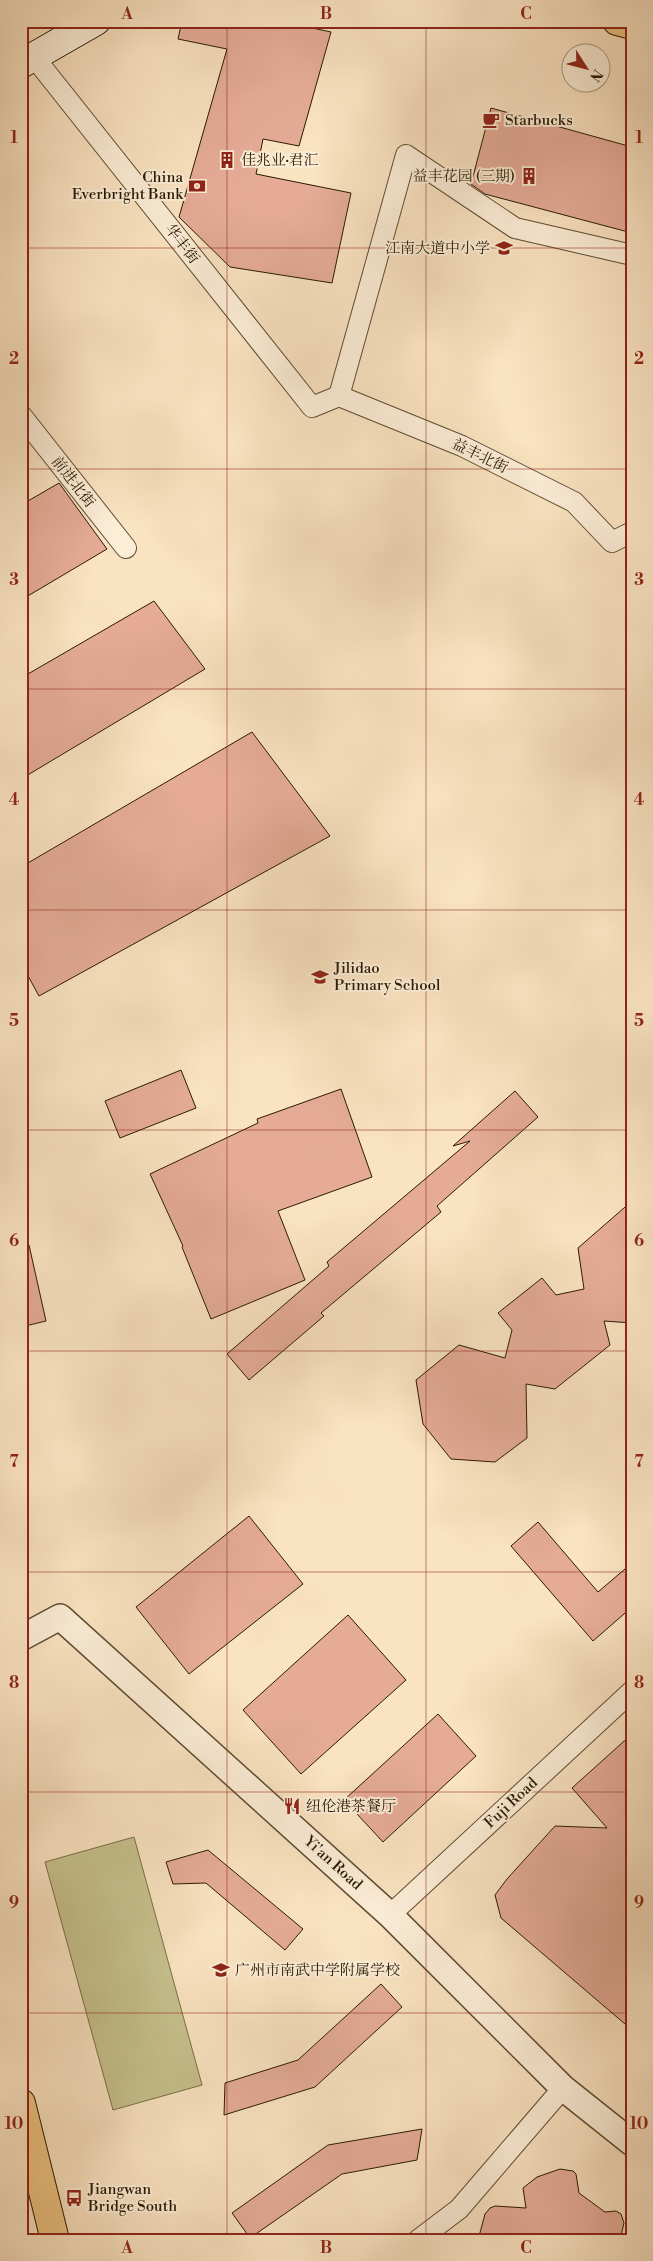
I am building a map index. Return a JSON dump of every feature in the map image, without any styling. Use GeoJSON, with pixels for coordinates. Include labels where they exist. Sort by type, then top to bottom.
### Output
{"type":"FeatureCollection","features":[{"type":"Feature","properties":{"kind":"main road"},"geometry":{"type":"LineString","coordinates":[[28,60],[96,21]]}},
{"type":"Feature","properties":{"kind":"main road"},"geometry":{"type":"LineString","coordinates":[[617,21],[632,25]]}},
{"type":"Feature","properties":{"kind":"main road"},"geometry":{"type":"LineString","coordinates":[[21,2103],[55,2240]]}},
{"type":"Feature","properties":{"kind":"street","name":"华丰街"},"geometry":{"type":"LineString","coordinates":[[28,60],[312,407],[339,396]]}},
{"type":"Feature","properties":{"kind":"street"},"geometry":{"type":"LineString","coordinates":[[339,396],[406,155],[515,228],[632,255]]}},
{"type":"Feature","properties":{"kind":"street","name":"益丰北街"},"geometry":{"type":"LineString","coordinates":[[339,396],[462,446],[574,502],[612,542],[632,532]]}},
{"type":"Feature","properties":{"kind":"street","name":"前进北街"},"geometry":{"type":"LineString","coordinates":[[21,416],[126,548]]}},
{"type":"Feature","properties":{"kind":"street","name":"Yi'an Road"},"geometry":{"type":"LineString","coordinates":[[21,1638],[60,1617],[390,1914],[563,2088],[632,2143]]}},
{"type":"Feature","properties":{"kind":"street","name":"Fuji Road"},"geometry":{"type":"LineString","coordinates":[[390,1914],[632,1691]]}},
{"type":"Feature","properties":{"kind":"street"},"geometry":{"type":"LineString","coordinates":[[418,2240],[458,2209],[563,2088]]}},
{"type":"Feature","properties":{"kind":"shaded area"},"geometry":{"type":"Polygon","coordinates":[[[134,1837],[202,2085],[113,2110],[45,1862],[134,1837]]]}},
{"type":"Feature","properties":{"kind":"building","name":"佳兆业·君汇"},"geometry":{"type":"Polygon","coordinates":[[[182,21],[280,21],[331,32],[299,146],[263,139],[256,174],[351,193],[332,283],[230,267],[179,217],[227,49],[178,39],[182,21]]]}},
{"type":"Feature","properties":{"kind":"building","name":"益丰花园 (三期)"},"geometry":{"type":"Polygon","coordinates":[[[491,108],[632,147],[632,233],[485,194],[471,184],[491,108]]]}},
{"type":"Feature","properties":{"kind":"building"},"geometry":{"type":"Polygon","coordinates":[[[59,483],[107,549],[21,600],[21,505],[59,483]]]}},
{"type":"Feature","properties":{"kind":"building"},"geometry":{"type":"Polygon","coordinates":[[[154,601],[205,669],[21,779],[21,678],[154,601]]]}},
{"type":"Feature","properties":{"kind":"building"},"geometry":{"type":"Polygon","coordinates":[[[252,732],[330,836],[39,996],[21,963],[21,867],[252,732]]]}},
{"type":"Feature","properties":{"kind":"building"},"geometry":{"type":"Polygon","coordinates":[[[181,1070],[196,1108],[120,1138],[105,1101],[181,1070]]]}},
{"type":"Feature","properties":{"kind":"building"},"geometry":{"type":"Polygon","coordinates":[[[341,1089],[372,1177],[278,1211],[305,1280],[211,1319],[183,1246],[150,1174],[258,1123],[257,1119],[341,1089]]]}},
{"type":"Feature","properties":{"kind":"building"},"geometry":{"type":"Polygon","coordinates":[[[515,1091],[538,1117],[437,1206],[441,1212],[321,1313],[324,1316],[249,1380],[227,1354],[329,1266],[327,1262],[470,1141],[453,1146],[515,1091]]]}},
{"type":"Feature","properties":{"kind":"building"},"geometry":{"type":"Polygon","coordinates":[[[632,1201],[632,1323],[604,1321],[610,1345],[555,1389],[526,1384],[527,1438],[495,1462],[451,1459],[423,1424],[416,1380],[459,1345],[505,1358],[512,1330],[498,1313],[542,1278],[556,1295],[584,1289],[578,1248],[632,1201]]]}},
{"type":"Feature","properties":{"kind":"building"},"geometry":{"type":"Polygon","coordinates":[[[29,1245],[46,1321],[21,1327],[21,1246],[29,1245]]]}},
{"type":"Feature","properties":{"kind":"building"},"geometry":{"type":"Polygon","coordinates":[[[249,1516],[303,1584],[189,1674],[136,1607],[249,1516]]]}},
{"type":"Feature","properties":{"kind":"building"},"geometry":{"type":"Polygon","coordinates":[[[538,1522],[598,1592],[632,1563],[632,1607],[593,1641],[511,1546],[538,1522]]]}},
{"type":"Feature","properties":{"kind":"building"},"geometry":{"type":"Polygon","coordinates":[[[348,1615],[406,1680],[301,1774],[243,1710],[348,1615]]]}},
{"type":"Feature","properties":{"kind":"building"},"geometry":{"type":"Polygon","coordinates":[[[438,1714],[476,1756],[383,1842],[344,1800],[438,1714]]]}},
{"type":"Feature","properties":{"kind":"building"},"geometry":{"type":"Polygon","coordinates":[[[632,1734],[632,2030],[501,1918],[495,1895],[555,1826],[607,1828],[572,1788],[632,1734]]]}},
{"type":"Feature","properties":{"kind":"building"},"geometry":{"type":"Polygon","coordinates":[[[208,1850],[303,1929],[285,1950],[206,1883],[173,1884],[166,1862],[208,1850]]]}},
{"type":"Feature","properties":{"kind":"building"},"geometry":{"type":"Polygon","coordinates":[[[381,1984],[402,2007],[315,2087],[224,2115],[225,2083],[298,2060],[381,1984]]]}},
{"type":"Feature","properties":{"kind":"building"},"geometry":{"type":"Polygon","coordinates":[[[422,2129],[417,2160],[342,2174],[250,2238],[232,2213],[328,2145],[422,2129]]]}},
{"type":"Feature","properties":{"kind":"building"},"geometry":{"type":"Polygon","coordinates":[[[560,2169],[573,2171],[576,2174],[579,2193],[605,2212],[616,2211],[621,2214],[624,2223],[620,2240],[478,2240],[485,2214],[490,2208],[495,2206],[526,2208],[523,2188],[537,2177],[560,2169]]]}},
{"type":"Feature","properties":{"kind":"place","name":"Starbucks"},"geometry":{"type":"Point","coordinates":[491,120]}},
{"type":"Feature","properties":{"kind":"place","name":"佳兆业·君汇"},"geometry":{"type":"Point","coordinates":[227,160]}},
{"type":"Feature","properties":{"kind":"place","name":"益丰花园 (三期)"},"geometry":{"type":"Point","coordinates":[529,176]}},
{"type":"Feature","properties":{"kind":"place","name":"China Everbright Bank"},"geometry":{"type":"Point","coordinates":[197,186]}},
{"type":"Feature","properties":{"kind":"place","name":"江南大道中小学"},"geometry":{"type":"Point","coordinates":[504,248]}},
{"type":"Feature","properties":{"kind":"place","name":"Jilidao Primary School"},"geometry":{"type":"Point","coordinates":[320,977]}},
{"type":"Feature","properties":{"kind":"place","name":"纽伦港茶餐厅"},"geometry":{"type":"Point","coordinates":[292,1806]}},
{"type":"Feature","properties":{"kind":"place","name":"广州市南武中学附属学校"},"geometry":{"type":"Point","coordinates":[221,1970]}},
{"type":"Feature","properties":{"kind":"place","name":"Jiangwan Bridge South"},"geometry":{"type":"Point","coordinates":[74,2198]}}]}
